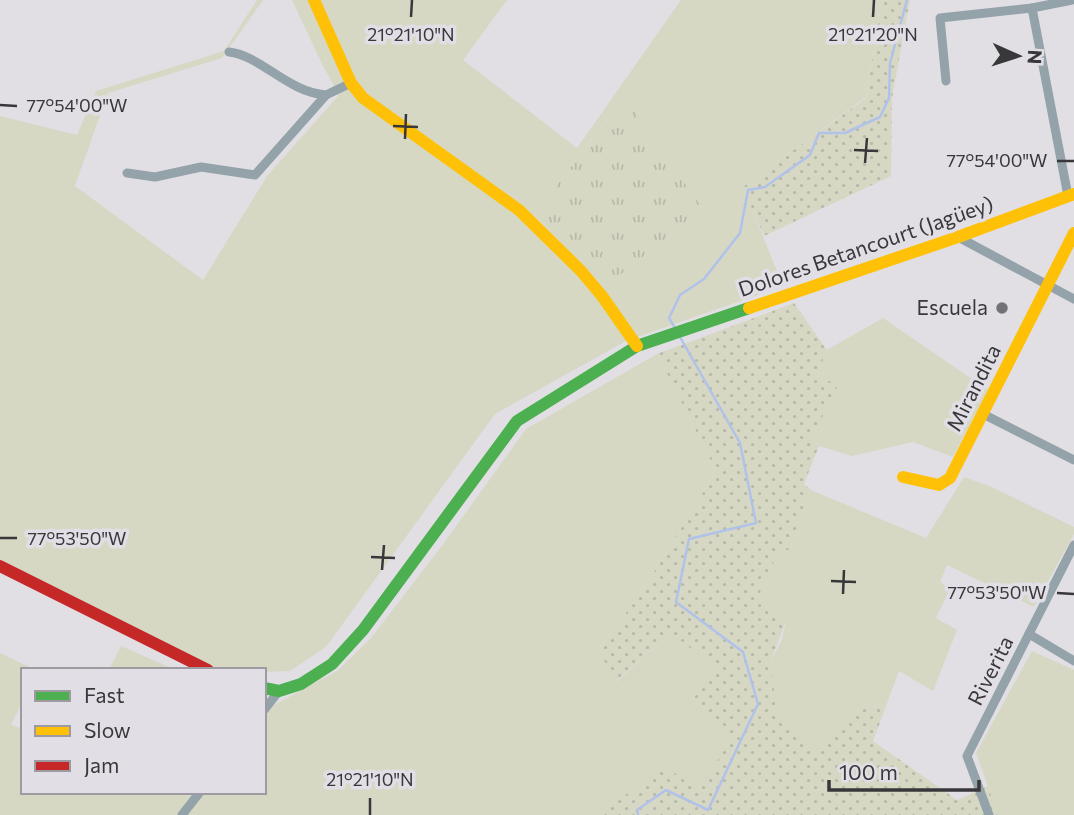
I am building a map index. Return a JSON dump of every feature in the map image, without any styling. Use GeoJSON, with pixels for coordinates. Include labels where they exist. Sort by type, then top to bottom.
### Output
{"type":"FeatureCollection","features":[{"type":"Feature","properties":{"kind":"street"},"geometry":{"type":"LineString","coordinates":[[314,0],[351,83],[363,98],[519,210],[581,271],[637,346]]}},
{"type":"Feature","properties":{"kind":"street"},"geometry":{"type":"LineString","coordinates":[[946,81],[940,18],[1032,8],[1072,0]]}},
{"type":"Feature","properties":{"kind":"street"},"geometry":{"type":"LineString","coordinates":[[1032,8],[1071,195]]}},
{"type":"Feature","properties":{"kind":"street"},"geometry":{"type":"LineString","coordinates":[[229,52],[242,55],[305,91],[326,95]]}},
{"type":"Feature","properties":{"kind":"street"},"geometry":{"type":"LineString","coordinates":[[127,173],[155,177],[201,167],[255,175],[326,95],[351,83]]}},
{"type":"Feature","properties":{"kind":"street","name":"Dolores Betancourt (Jagüey)"},"geometry":{"type":"LineString","coordinates":[[279,691],[300,684],[332,664],[363,630],[517,421],[637,346],[957,237],[1071,195]]}},
{"type":"Feature","properties":{"kind":"street","name":"Mirandita"},"geometry":{"type":"LineString","coordinates":[[903,477],[939,485],[950,478],[1074,233]]}},
{"type":"Feature","properties":{"kind":"street"},"geometry":{"type":"LineString","coordinates":[[957,237],[1074,299]]}},
{"type":"Feature","properties":{"kind":"street"},"geometry":{"type":"LineString","coordinates":[[983,414],[1074,460]]}},
{"type":"Feature","properties":{"kind":"street","name":"Riverita"},"geometry":{"type":"LineString","coordinates":[[989,815],[967,756],[1074,545]]}},
{"type":"Feature","properties":{"kind":"street"},"geometry":{"type":"LineString","coordinates":[[0,566],[204,668]]}},
{"type":"Feature","properties":{"kind":"street"},"geometry":{"type":"LineString","coordinates":[[1029,634],[1074,661]]}},
{"type":"Feature","properties":{"kind":"street"},"geometry":{"type":"LineString","coordinates":[[266,688],[279,691],[266,707]]}},
{"type":"Feature","properties":{"kind":"street"},"geometry":{"type":"LineString","coordinates":[[182,815],[198,794]]}},
{"type":"Feature","properties":{"kind":"green space"},"geometry":{"type":"Polygon","coordinates":[[[257,0],[263,0],[222,58],[108,93],[75,186],[203,280],[267,176],[339,95],[292,0],[507,0],[463,60],[577,148],[681,0],[882,0],[866,97],[743,187],[783,286],[626,341],[495,414],[326,647],[290,671],[214,668],[0,559],[0,116],[77,135],[96,91],[224,51],[257,0]],[[624,97],[534,215],[605,287],[703,209],[624,97]]]}},
{"type":"Feature","properties":{"kind":"green space"},"geometry":{"type":"Polygon","coordinates":[[[882,0],[910,0],[892,98],[891,176],[764,236],[742,187],[866,98],[882,0]]]}},
{"type":"Feature","properties":{"kind":"green space"},"geometry":{"type":"Polygon","coordinates":[[[625,96],[703,209],[605,287],[534,215],[625,96]]]}},
{"type":"Feature","properties":{"kind":"green space"},"geometry":{"type":"Polygon","coordinates":[[[794,303],[827,350],[818,373],[838,387],[812,438],[819,446],[804,484],[811,490],[790,549],[777,555],[786,621],[771,661],[860,703],[885,709],[873,741],[957,800],[988,786],[998,815],[602,815],[601,812],[664,767],[691,700],[671,633],[615,682],[598,650],[641,593],[716,471],[657,354],[794,303]]]}},
{"type":"Feature","properties":{"kind":"green space"},"geometry":{"type":"Polygon","coordinates":[[[883,318],[988,390],[953,457],[913,442],[852,456],[819,446],[812,438],[837,387],[818,373],[827,350],[883,318]]]}},
{"type":"Feature","properties":{"kind":"green space"},"geometry":{"type":"Polygon","coordinates":[[[657,354],[716,471],[641,593],[598,650],[616,682],[671,633],[717,669],[692,700],[732,736],[702,787],[664,768],[601,812],[602,815],[0,815],[0,653],[32,668],[21,668],[21,705],[11,725],[21,728],[21,794],[266,794],[266,703],[274,705],[337,671],[371,638],[526,429],[657,354]]]}},
{"type":"Feature","properties":{"kind":"green space"},"geometry":{"type":"Polygon","coordinates":[[[964,477],[992,487],[1074,527],[1074,534],[1034,607],[947,565],[940,582],[950,589],[936,618],[957,630],[933,691],[899,671],[885,709],[860,703],[812,754],[776,709],[771,661],[782,639],[786,621],[756,601],[777,555],[790,549],[811,490],[926,538],[964,477]]]}},
{"type":"Feature","properties":{"kind":"green space"},"geometry":{"type":"Polygon","coordinates":[[[121,646],[171,668],[110,668],[121,646]]]}},
{"type":"Feature","properties":{"kind":"green space"},"geometry":{"type":"Polygon","coordinates":[[[1032,651],[1074,670],[1074,815],[998,815],[976,753],[1032,651]]]}},
{"type":"Feature","properties":{"kind":"waterway"},"geometry":{"type":"LineString","coordinates":[[675,328],[669,318],[680,295],[704,279],[740,233],[748,190],[765,187],[810,155],[819,133],[845,133],[880,117],[889,98],[890,63],[907,0]]}},
{"type":"Feature","properties":{"kind":"waterway"},"geometry":{"type":"LineString","coordinates":[[638,815],[637,810],[666,790],[708,810],[758,704],[743,652],[676,602],[689,539],[756,523],[740,443],[680,337]]}},
{"type":"Feature","properties":{"kind":"traffic: fast"},"geometry":{"type":"LineString","coordinates":[[266,688],[279,691],[301,684],[332,664],[363,630],[517,421],[637,346],[749,308]]}},
{"type":"Feature","properties":{"kind":"traffic: slow"},"geometry":{"type":"LineString","coordinates":[[314,0],[351,83],[363,98],[519,210],[581,271],[637,346]]}},
{"type":"Feature","properties":{"kind":"traffic: slow"},"geometry":{"type":"LineString","coordinates":[[749,308],[958,237],[1074,194]]}},
{"type":"Feature","properties":{"kind":"traffic: slow"},"geometry":{"type":"LineString","coordinates":[[903,477],[939,485],[950,478],[1074,233]]}},
{"type":"Feature","properties":{"kind":"traffic: jam"},"geometry":{"type":"LineString","coordinates":[[0,566],[204,668]]}},
{"type":"Feature","properties":{"kind":"place","name":"Escuela"},"geometry":{"type":"Point","coordinates":[1002,308]}}]}
